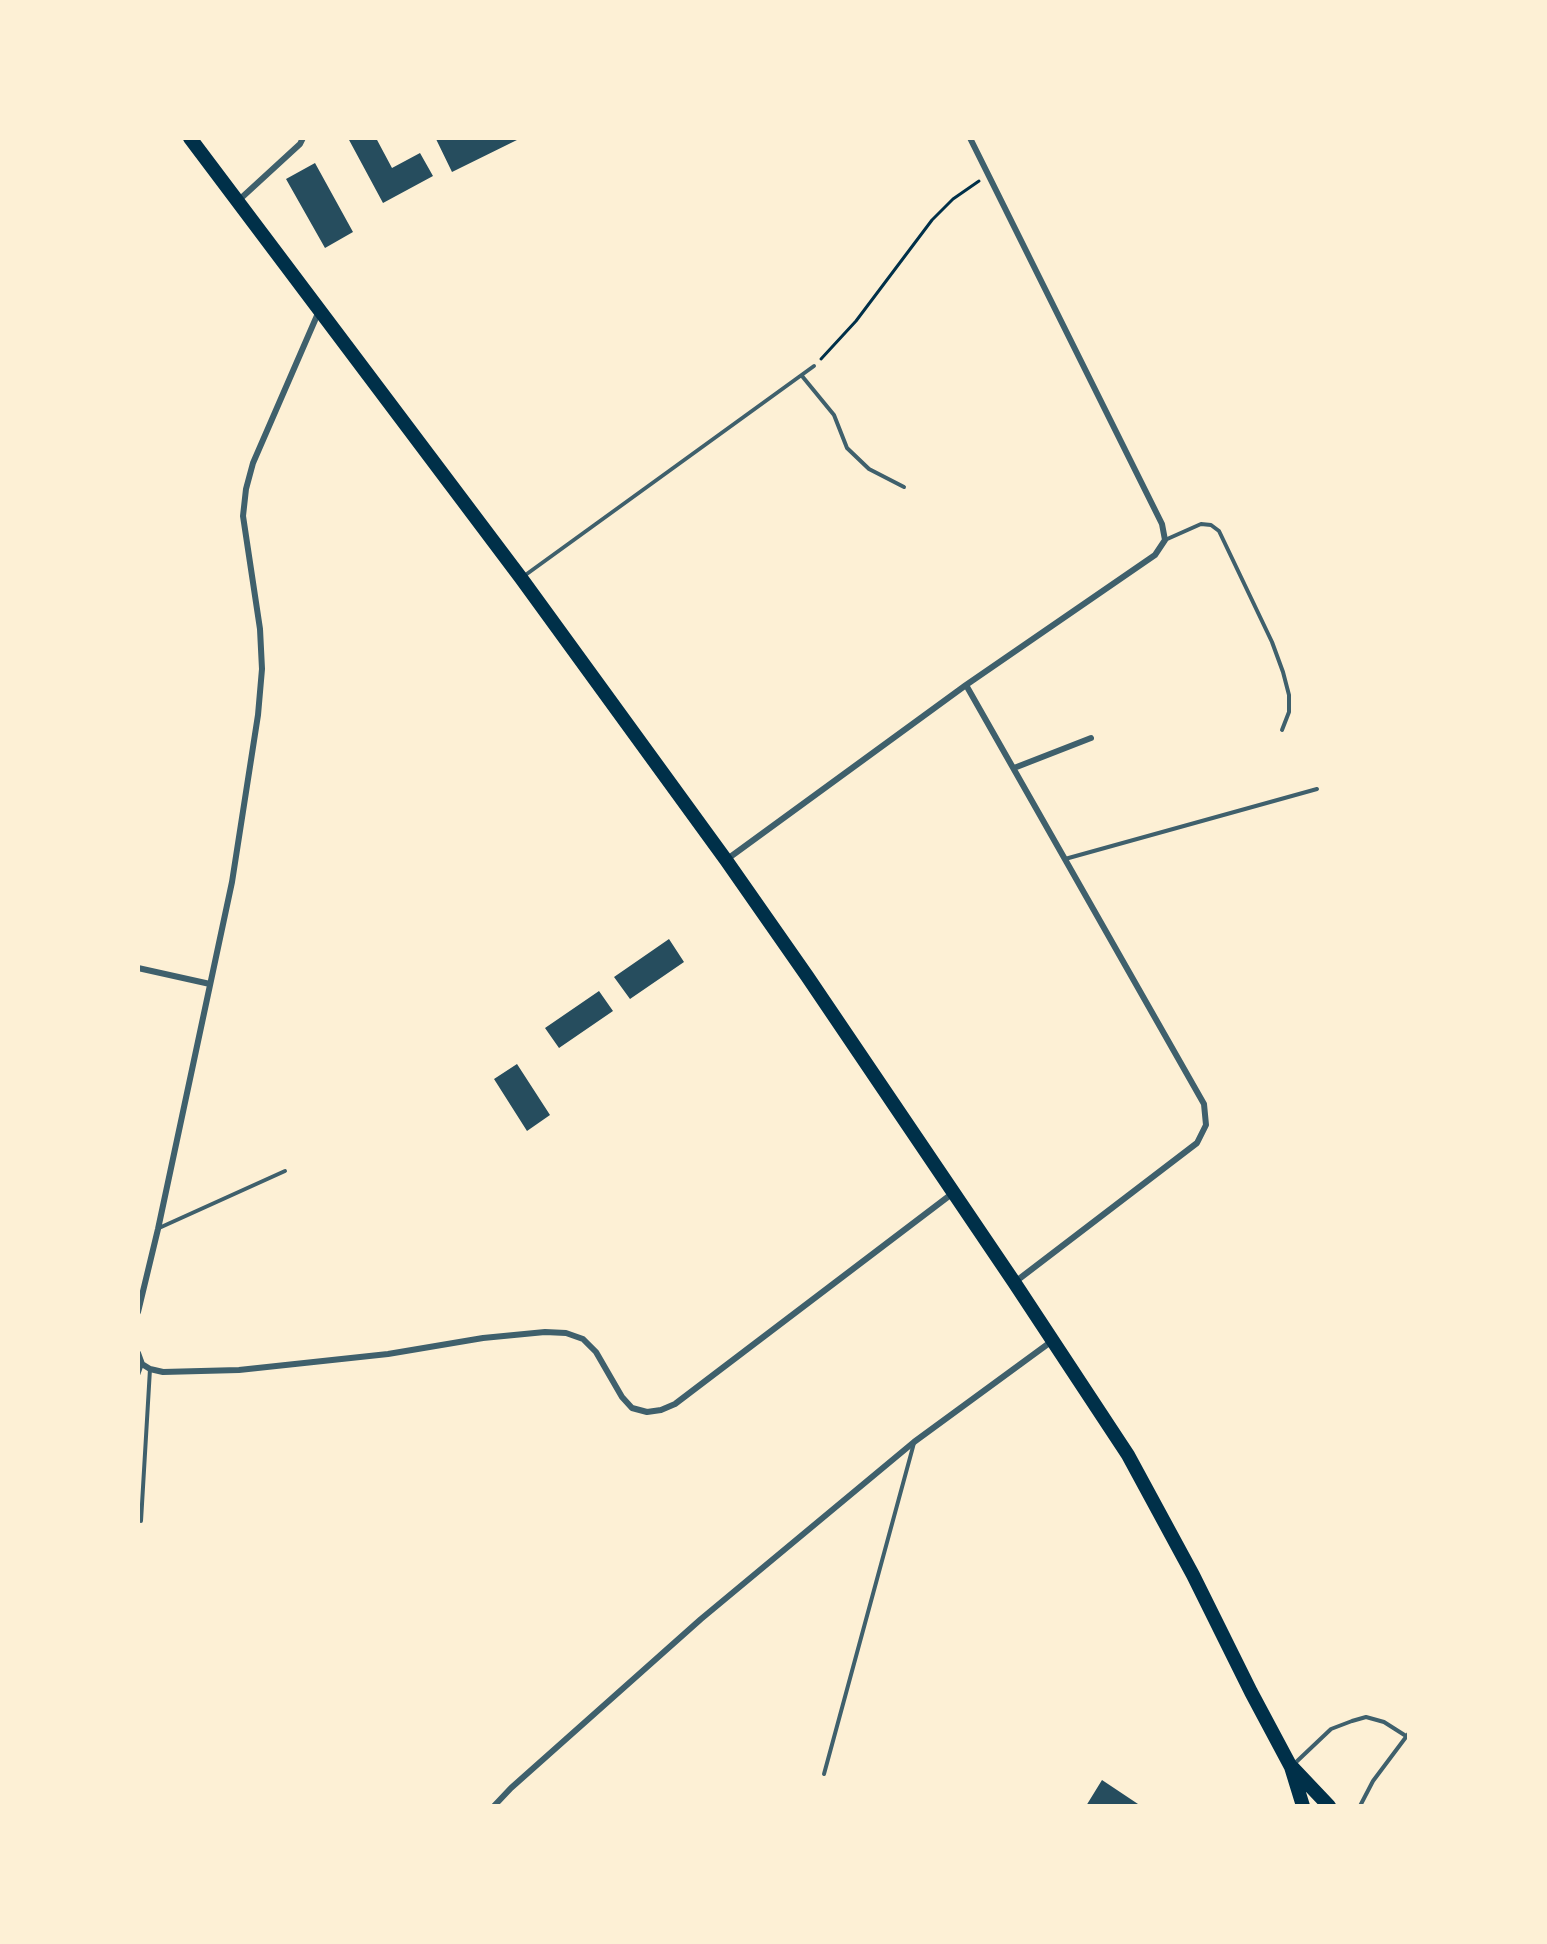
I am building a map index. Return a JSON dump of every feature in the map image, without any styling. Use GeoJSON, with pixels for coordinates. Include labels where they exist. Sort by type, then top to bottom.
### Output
{"type":"FeatureCollection","features":[{"type":"Feature","properties":{"kind":"highway"},"geometry":{"type":"LineString","coordinates":[[190,138],[521,578],[726,860],[1014,1282],[1128,1455],[1292,1767],[1303,1806]]}},
{"type":"Feature","properties":{"kind":"highway"},"geometry":{"type":"LineString","coordinates":[[1292,1767],[1329,1806]]}},
{"type":"Feature","properties":{"kind":"street"},"geometry":{"type":"LineString","coordinates":[[238,200],[300,144],[303,138]]}},
{"type":"Feature","properties":{"kind":"street"},"geometry":{"type":"LineString","coordinates":[[726,860],[966,685],[1155,555],[1164,540],[1162,524],[970,138]]}},
{"type":"Feature","properties":{"kind":"street"},"geometry":{"type":"LineString","coordinates":[[138,1312],[232,882],[257,725],[262,669],[260,629],[243,516],[246,489],[253,464],[319,310]]}},
{"type":"Feature","properties":{"kind":"street"},"geometry":{"type":"LineString","coordinates":[[966,685],[1204,1104],[1206,1125],[1197,1143],[1014,1282]]}},
{"type":"Feature","properties":{"kind":"street"},"geometry":{"type":"LineString","coordinates":[[1014,768],[1091,738]]}},
{"type":"Feature","properties":{"kind":"street"},"geometry":{"type":"LineString","coordinates":[[138,968],[210,984]]}},
{"type":"Feature","properties":{"kind":"street"},"geometry":{"type":"LineString","coordinates":[[138,1353],[142,1364],[150,1369],[163,1372],[239,1370],[388,1354],[483,1338],[545,1332],[566,1333],[582,1339],[596,1352],[622,1397],[632,1408],[647,1412],[661,1410],[675,1404],[953,1193]]}},
{"type":"Feature","properties":{"kind":"street"},"geometry":{"type":"LineString","coordinates":[[494,1806],[511,1788],[701,1619],[914,1442],[1053,1341]]}},
{"type":"Feature","properties":{"kind":"lane"},"geometry":{"type":"LineString","coordinates":[[521,578],[814,366]]}},
{"type":"Feature","properties":{"kind":"lane"},"geometry":{"type":"LineString","coordinates":[[802,375],[834,415],[847,448],[869,469],[904,487]]}},
{"type":"Feature","properties":{"kind":"lane"},"geometry":{"type":"LineString","coordinates":[[1164,540],[1201,524],[1211,525],[1219,531],[1272,642],[1283,672],[1289,695],[1289,712],[1282,730]]}},
{"type":"Feature","properties":{"kind":"lane"},"geometry":{"type":"LineString","coordinates":[[1065,859],[1317,789]]}},
{"type":"Feature","properties":{"kind":"lane"},"geometry":{"type":"LineString","coordinates":[[158,1228],[285,1171]]}},
{"type":"Feature","properties":{"kind":"lane"},"geometry":{"type":"LineString","coordinates":[[138,1375],[142,1364]]}},
{"type":"Feature","properties":{"kind":"lane"},"geometry":{"type":"LineString","coordinates":[[141,1521],[150,1369]]}},
{"type":"Feature","properties":{"kind":"lane"},"geometry":{"type":"LineString","coordinates":[[824,1774],[914,1442]]}},
{"type":"Feature","properties":{"kind":"lane"},"geometry":{"type":"LineString","coordinates":[[1292,1767],[1331,1730],[1352,1721],[1366,1717],[1384,1722],[1407,1734],[1373,1781],[1360,1806]]}},
{"type":"Feature","properties":{"kind":"path"},"geometry":{"type":"LineString","coordinates":[[814,366],[856,321],[932,220],[953,199],[988,174]]}},
{"type":"Feature","properties":{"kind":"building"},"geometry":{"type":"Polygon","coordinates":[[[348,138],[376,138],[392,168],[420,153],[433,176],[383,203],[348,138]]]}},
{"type":"Feature","properties":{"kind":"building"},"geometry":{"type":"Polygon","coordinates":[[[521,138],[452,172],[436,139],[521,138]]]}},
{"type":"Feature","properties":{"kind":"building"},"geometry":{"type":"Polygon","coordinates":[[[315,163],[353,232],[325,248],[286,179],[315,163]]]}},
{"type":"Feature","properties":{"kind":"building"},"geometry":{"type":"Polygon","coordinates":[[[669,939],[684,962],[630,999],[614,977],[669,939]]]}},
{"type":"Feature","properties":{"kind":"building"},"geometry":{"type":"Polygon","coordinates":[[[599,991],[613,1011],[559,1048],[545,1028],[599,991]]]}},
{"type":"Feature","properties":{"kind":"building"},"geometry":{"type":"Polygon","coordinates":[[[517,1064],[550,1115],[527,1131],[494,1079],[517,1064]]]}},
{"type":"Feature","properties":{"kind":"building"},"geometry":{"type":"Polygon","coordinates":[[[1102,1780],[1141,1806],[1086,1806],[1102,1780]]]}}]}
